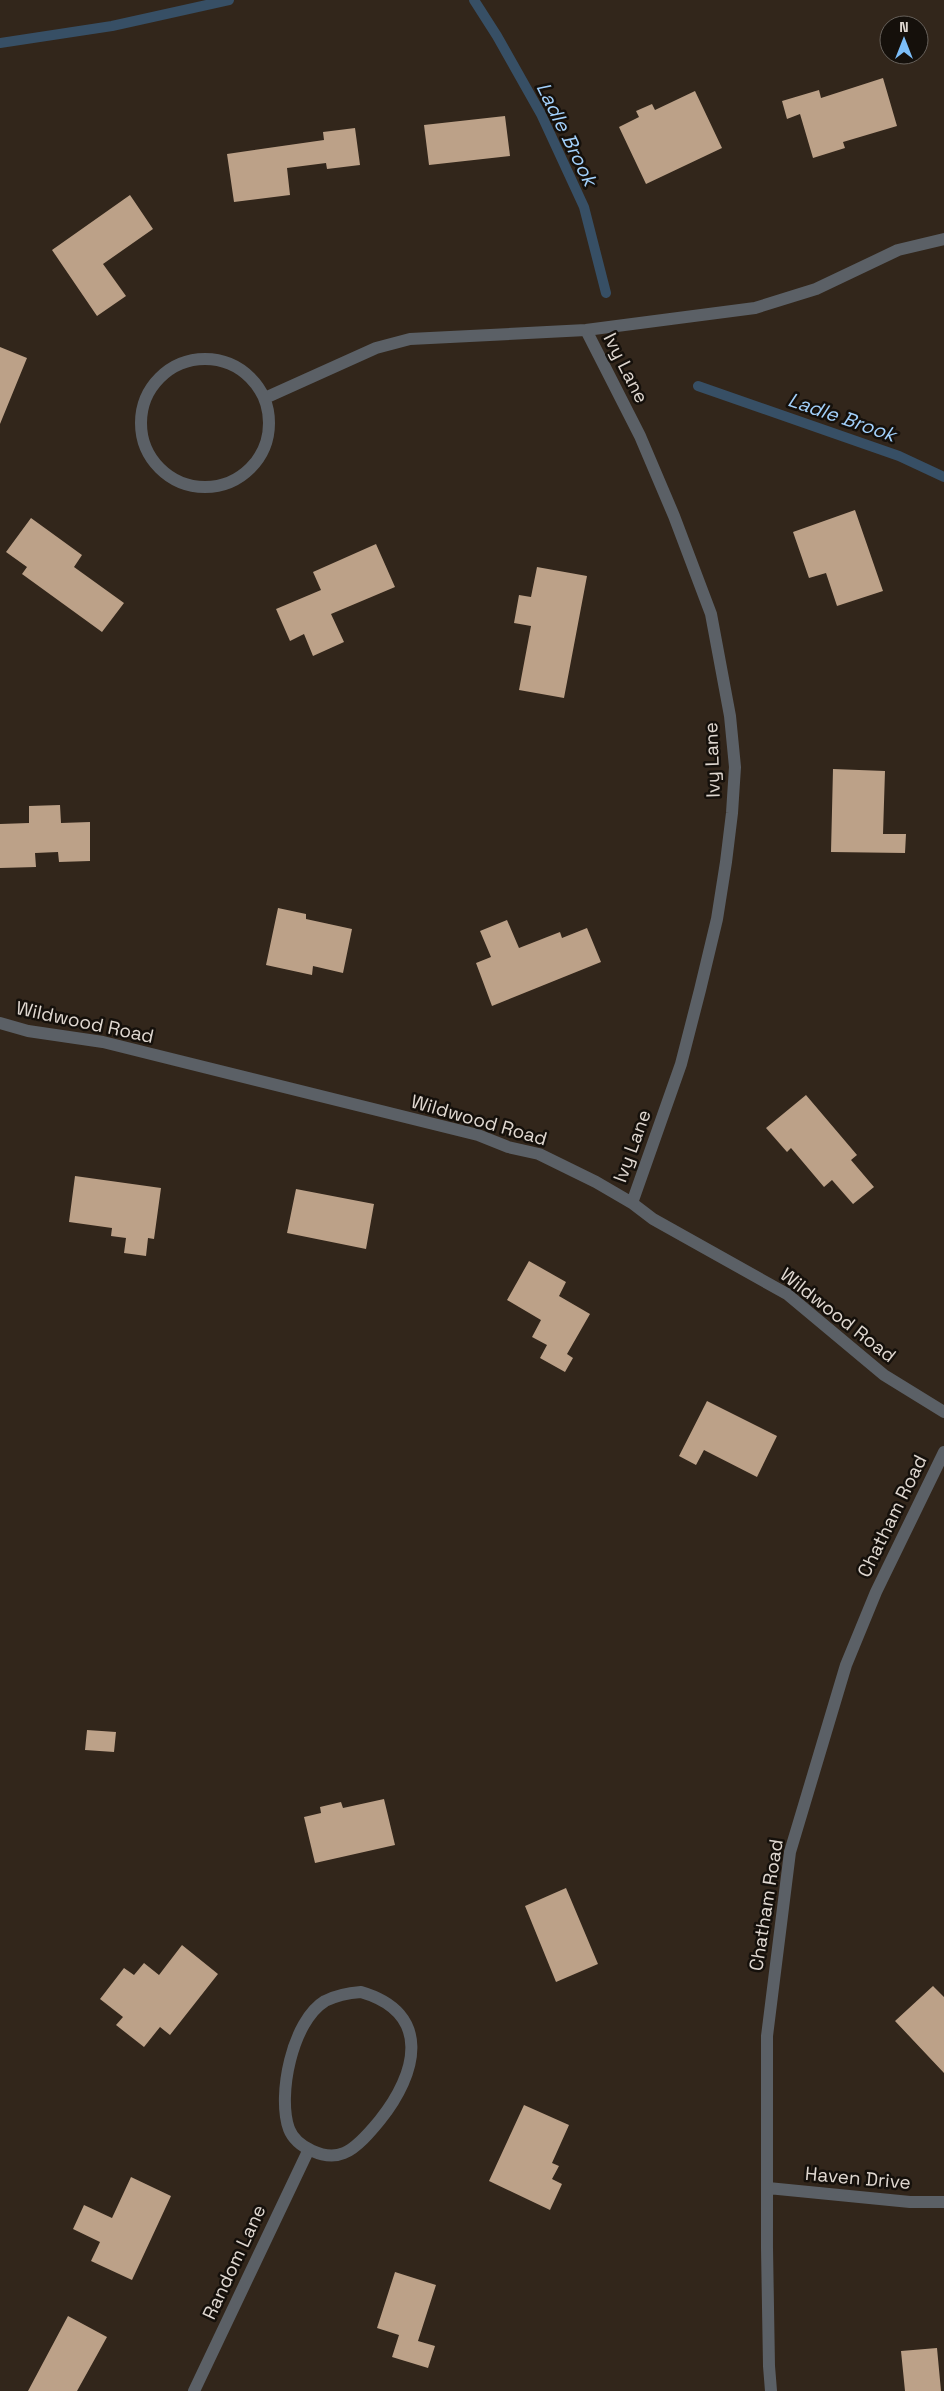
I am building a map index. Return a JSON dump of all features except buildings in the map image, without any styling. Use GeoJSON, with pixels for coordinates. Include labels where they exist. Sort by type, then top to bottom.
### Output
{"type":"FeatureCollection","features":[{"type":"Feature","properties":{"kind":"street","name":"Ivy Lane"},"geometry":{"type":"LineString","coordinates":[[265,398],[376,348],[410,339],[586,330],[755,308],[816,289],[898,250],[944,239]]}},
{"type":"Feature","properties":{"kind":"street","name":"Ivy Lane"},"geometry":{"type":"LineString","coordinates":[[586,330],[640,436],[674,516],[711,614],[730,716],[735,767],[726,862],[709,954],[681,1064],[632,1202]]}},
{"type":"Feature","properties":{"kind":"street"},"geometry":{"type":"LineString","coordinates":[[214,359],[234,366],[252,380],[265,398],[269,420],[267,443],[256,462],[240,478],[220,486],[197,487],[177,482],[161,470],[148,454],[141,425],[141,415],[146,396],[158,379],[174,367],[193,360],[214,359]]}},
{"type":"Feature","properties":{"kind":"street","name":"Wildwood Road"},"geometry":{"type":"LineString","coordinates":[[0,1023],[28,1031],[103,1042],[478,1136],[508,1147],[539,1154],[632,1202],[653,1219],[787,1294],[884,1375],[944,1412]]}},
{"type":"Feature","properties":{"kind":"street","name":"Chatham Road"},"geometry":{"type":"LineString","coordinates":[[771,2391],[769,2366],[767,2036],[790,1852],[846,1665],[876,1592],[944,1452]]}},
{"type":"Feature","properties":{"kind":"street"},"geometry":{"type":"LineString","coordinates":[[362,1992],[380,1997],[395,2007],[405,2021],[411,2038],[412,2055],[394,2102],[373,2129],[343,2154],[325,2154],[308,2149],[293,2138],[285,2117],[284,2091],[296,2042],[310,2016],[324,2002],[342,1994],[362,1992]]}},
{"type":"Feature","properties":{"kind":"street","name":"Random Lane"},"geometry":{"type":"LineString","coordinates":[[194,2391],[308,2149]]}},
{"type":"Feature","properties":{"kind":"street","name":"Haven Drive"},"geometry":{"type":"LineString","coordinates":[[768,2188],[910,2202],[944,2202]]}},
{"type":"Feature","properties":{"kind":"waterway","name":"Ladle Brook"},"geometry":{"type":"LineString","coordinates":[[0,43],[112,26],[229,0]]}},
{"type":"Feature","properties":{"kind":"waterway","name":"Ladle Brook"},"geometry":{"type":"LineString","coordinates":[[474,0],[497,36],[541,114],[584,207],[606,293]]}},
{"type":"Feature","properties":{"kind":"waterway","name":"Ladle Brook"},"geometry":{"type":"LineString","coordinates":[[698,386],[899,456],[944,477]]}}]}
